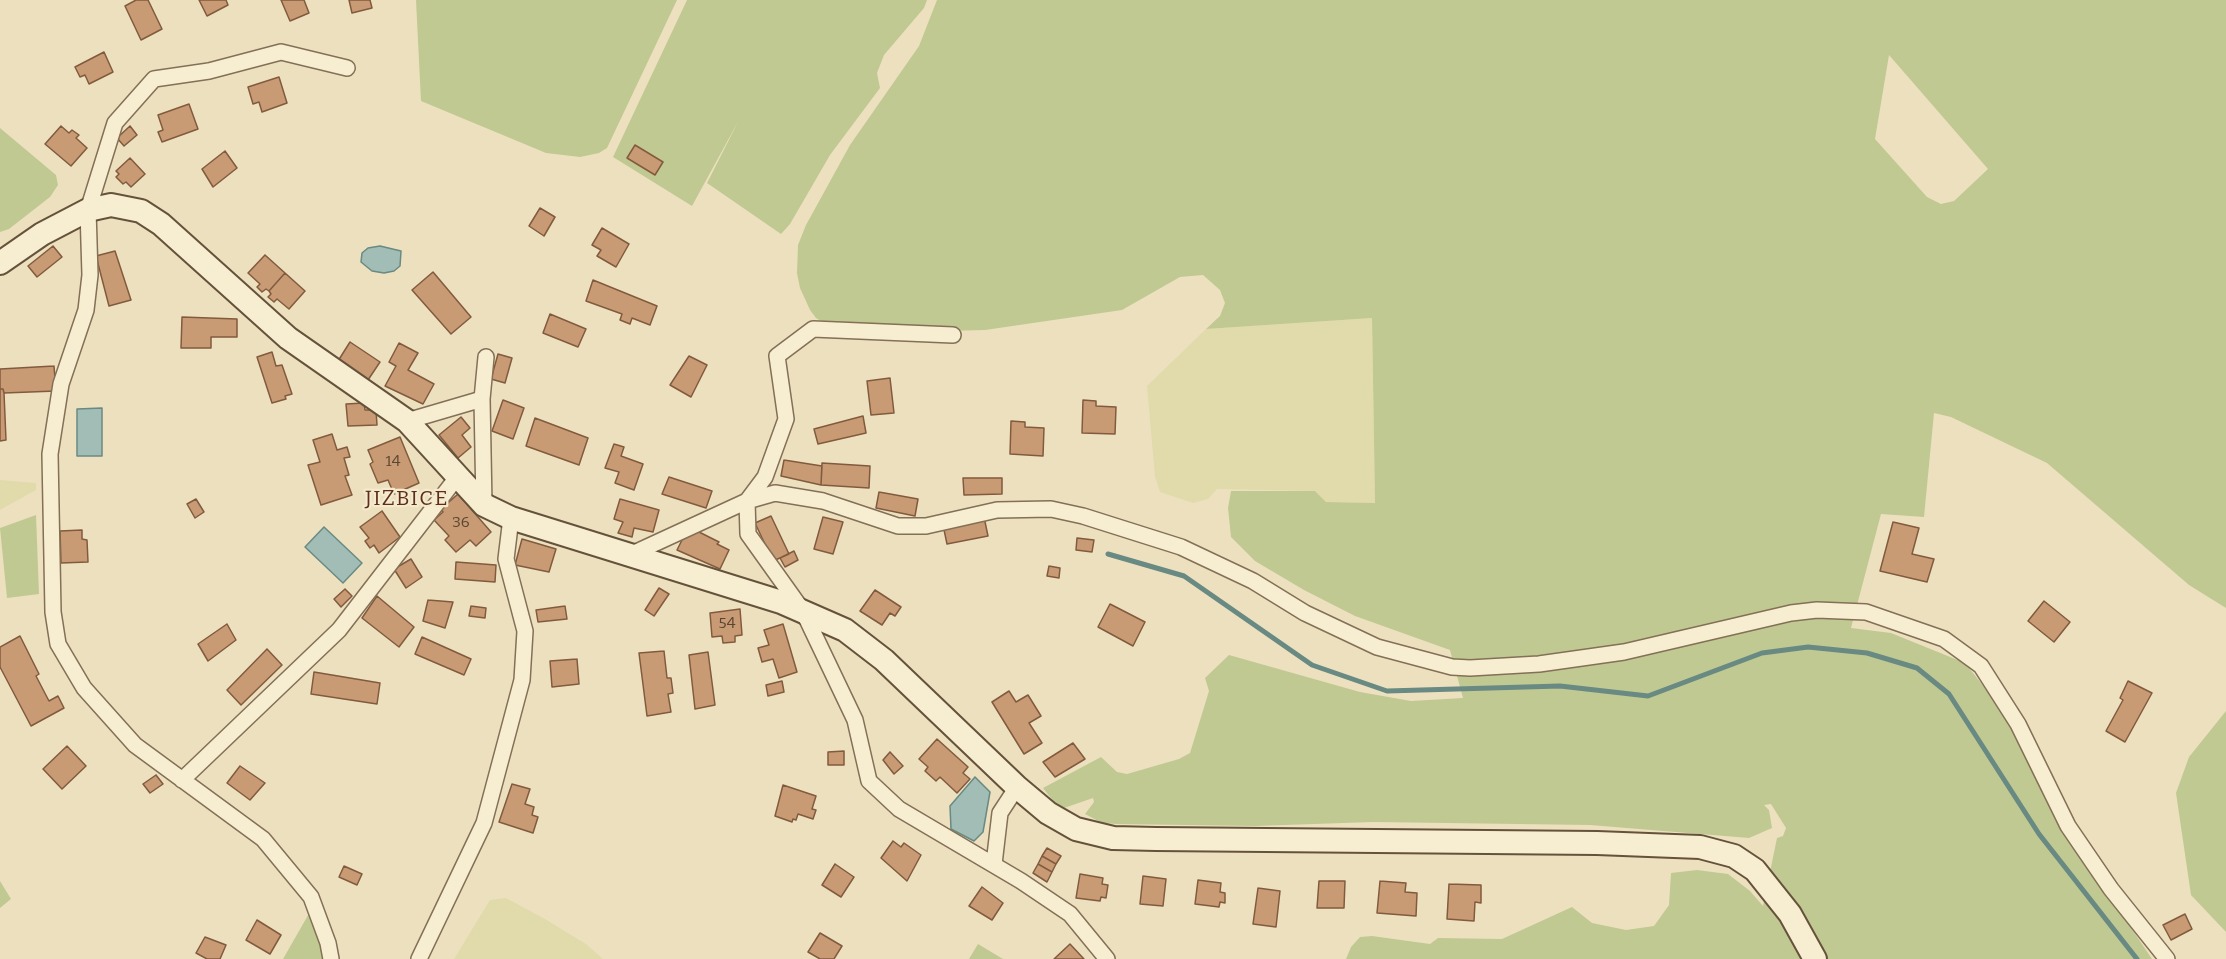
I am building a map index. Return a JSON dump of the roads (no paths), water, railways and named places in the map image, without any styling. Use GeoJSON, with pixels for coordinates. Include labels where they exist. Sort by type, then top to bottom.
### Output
{"type":"FeatureCollection","features":[{"type":"Feature","properties":{"kind":"street"},"geometry":{"type":"LineString","coordinates":[[331,959],[328,943],[311,897],[263,839],[135,745],[84,688],[58,644],[53,612],[50,454],[61,384],[86,310],[90,275],[88,210],[115,123],[154,78],[209,71],[281,52],[347,68]]}},
{"type":"Feature","properties":{"kind":"street"},"geometry":{"type":"LineString","coordinates":[[0,263],[42,234],[88,210],[111,205],[135,208],[154,219],[288,338],[407,421],[484,505],[511,518],[632,554],[803,611],[845,630],[874,652],[1017,787],[1066,825],[1095,835],[1113,838],[1658,844],[1710,849],[1734,856],[1760,875],[1790,914],[1815,959]]}},
{"type":"Feature","properties":{"kind":"street"},"geometry":{"type":"LineString","coordinates":[[953,334],[813,329],[777,356],[786,420],[765,477],[747,501],[748,534],[803,611],[855,720],[869,781],[899,809],[994,864],[1070,914],[1107,959]]}},
{"type":"Feature","properties":{"kind":"street"},"geometry":{"type":"LineString","coordinates":[[484,505],[482,399],[486,357]]}},
{"type":"Feature","properties":{"kind":"street"},"geometry":{"type":"LineString","coordinates":[[407,421],[482,399]]}},
{"type":"Feature","properties":{"kind":"street"},"geometry":{"type":"LineString","coordinates":[[182,780],[339,630],[458,476]]}},
{"type":"Feature","properties":{"kind":"street"},"geometry":{"type":"LineString","coordinates":[[632,554],[747,501],[775,493],[823,501],[897,526],[926,526],[998,510],[1051,509],[1083,516],[1181,548],[1253,581],[1305,613],[1377,647],[1452,667],[1539,664],[1624,652],[1791,613],[1817,610],[1866,612],[1944,639],[1981,666],[2018,724],[2068,826],[2111,889],[2167,959]]}},
{"type":"Feature","properties":{"kind":"street"},"geometry":{"type":"LineString","coordinates":[[418,959],[484,823],[522,680],[525,631],[506,559],[511,518]]}},
{"type":"Feature","properties":{"kind":"street"},"geometry":{"type":"LineString","coordinates":[[994,864],[1000,813],[1017,787]]}},
{"type":"Feature","properties":{"kind":"water"},"geometry":{"type":"Polygon","coordinates":[[[380,246],[401,251],[400,266],[394,271],[384,273],[372,271],[361,262],[362,253],[368,248],[380,246]]]}},
{"type":"Feature","properties":{"kind":"water"},"geometry":{"type":"Polygon","coordinates":[[[102,408],[102,456],[77,456],[77,409],[102,408]]]}},
{"type":"Feature","properties":{"kind":"water"},"geometry":{"type":"Polygon","coordinates":[[[324,527],[362,563],[343,583],[305,547],[324,527]]]}},
{"type":"Feature","properties":{"kind":"water"},"geometry":{"type":"Polygon","coordinates":[[[975,777],[990,792],[983,832],[974,841],[951,829],[950,806],[975,777]]]}},
{"type":"Feature","properties":{"kind":"waterway"},"geometry":{"type":"LineString","coordinates":[[1108,554],[1184,576],[1312,665],[1387,691],[1560,686],[1648,696],[1762,653],[1808,647],[1867,653],[1917,668],[1949,694],[2039,834],[2137,959]]}},
{"type":"Feature","properties":{"kind":"district","name":"JIZBICE"},"geometry":{"type":"Point","coordinates":[407,499]}}]}
